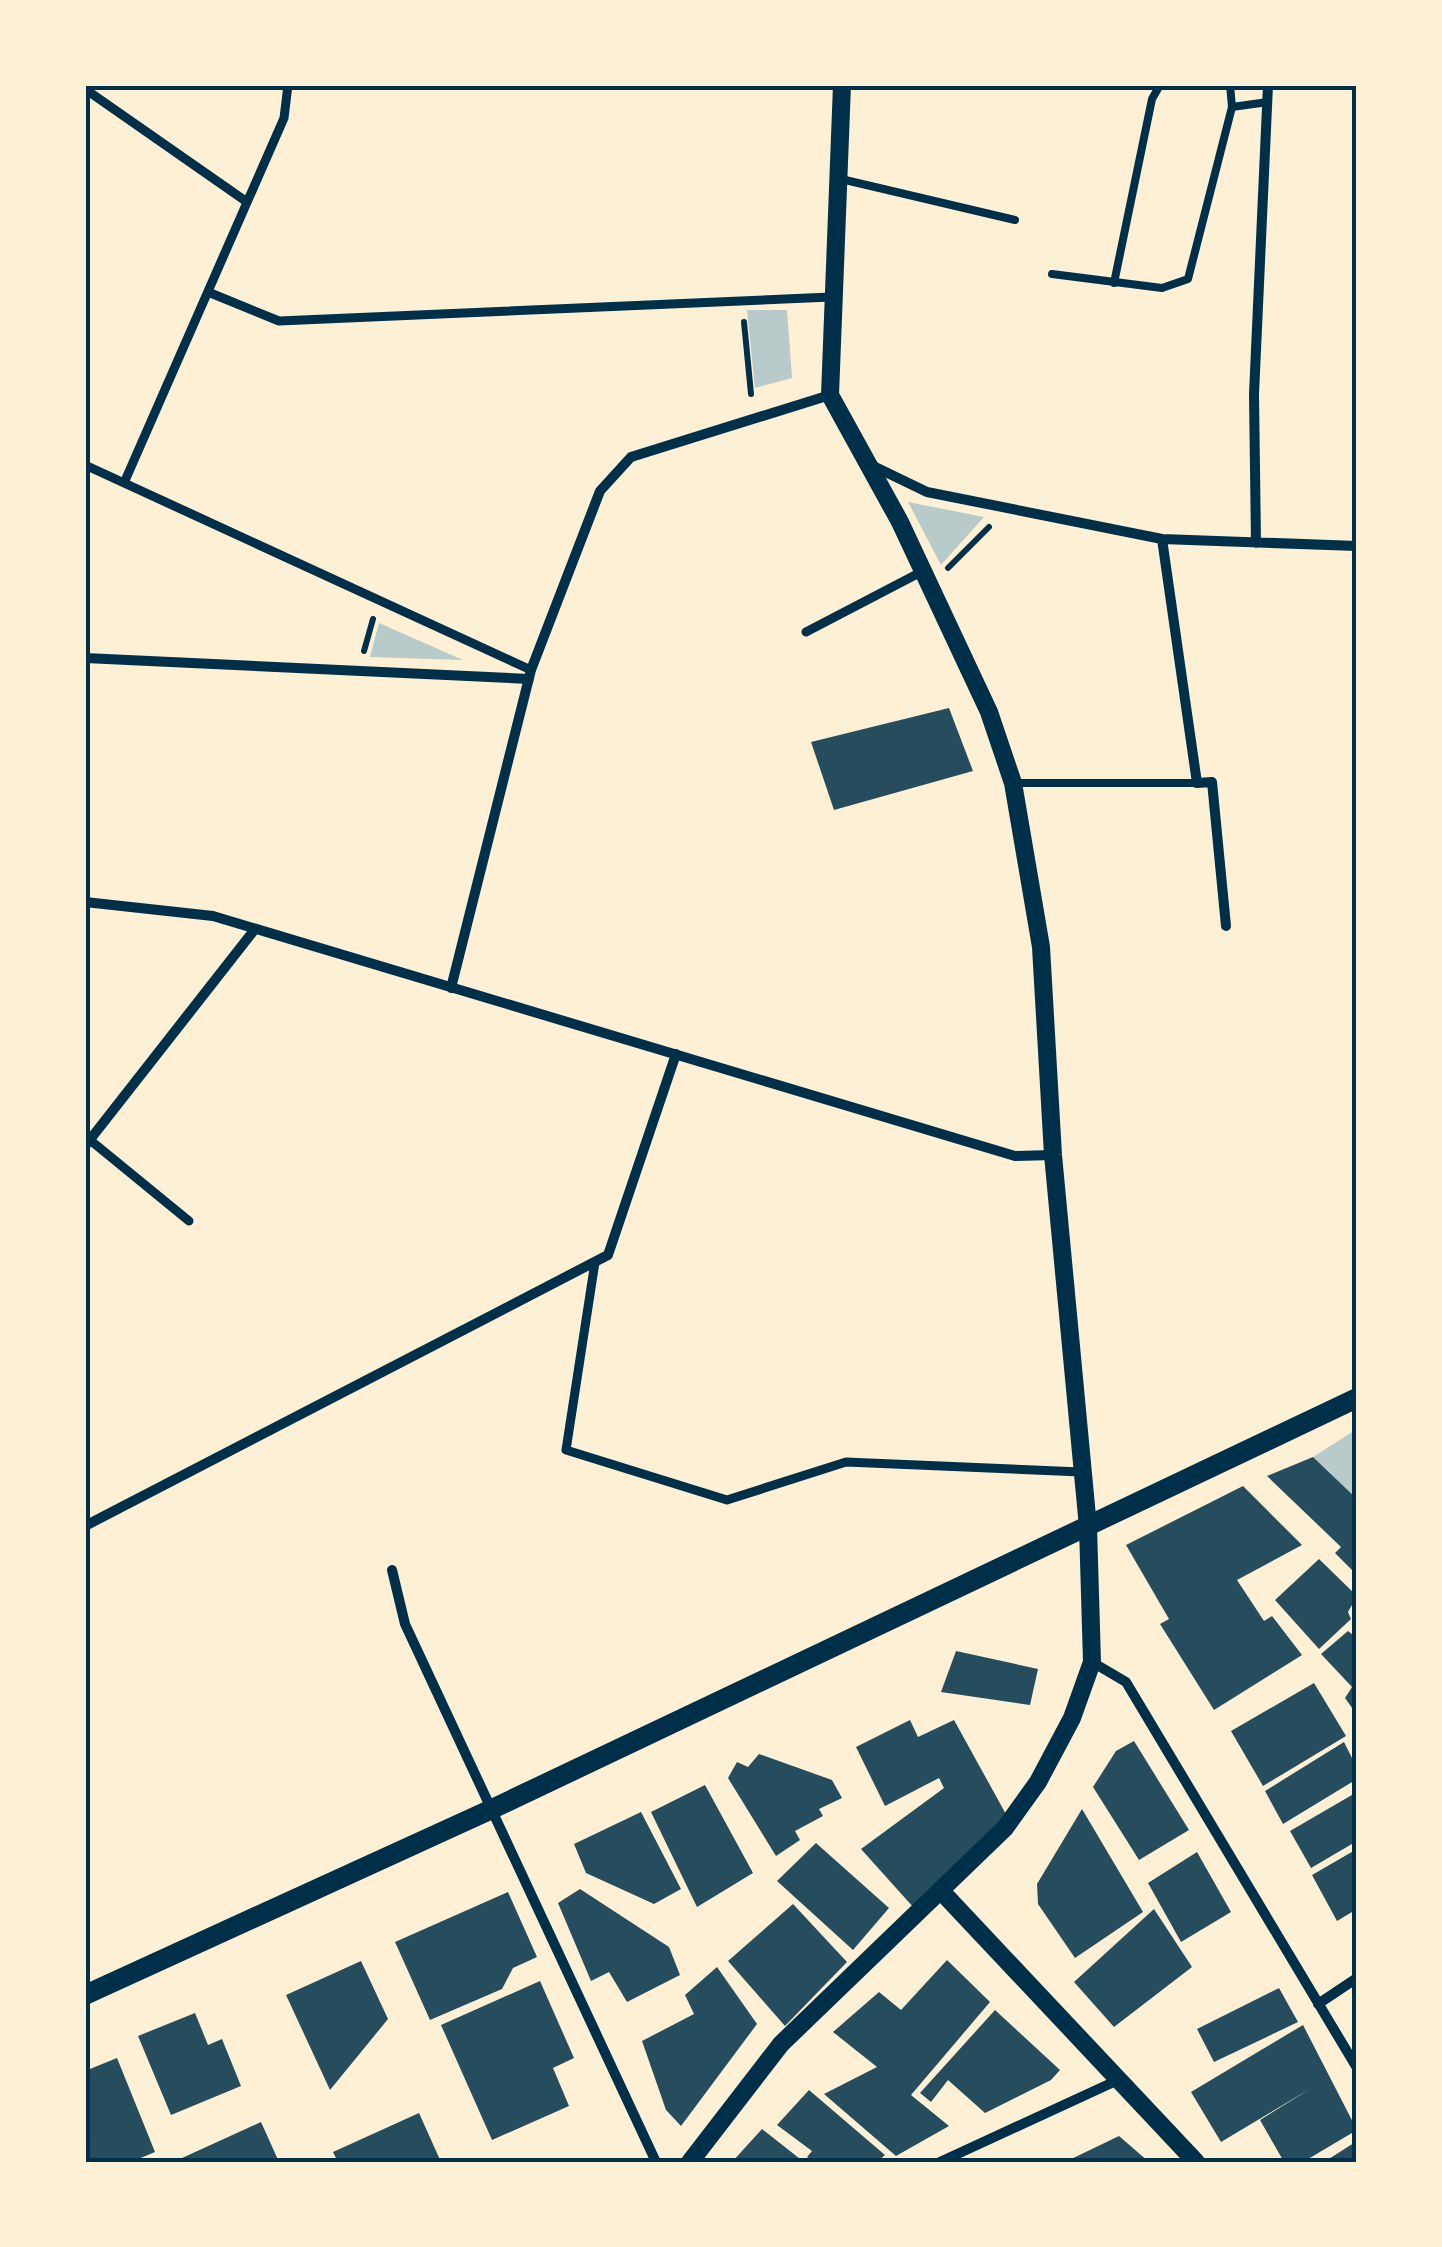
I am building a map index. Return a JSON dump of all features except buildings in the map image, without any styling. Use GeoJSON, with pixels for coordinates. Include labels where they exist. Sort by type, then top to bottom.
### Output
{"type":"FeatureCollection","features":[{"type":"Feature","properties":{"kind":"main road"},"geometry":{"type":"LineString","coordinates":[[85,1995],[492,1809],[1357,1398]]}},
{"type":"Feature","properties":{"kind":"street"},"geometry":{"type":"LineString","coordinates":[[124,483],[284,118],[288,85]]}},
{"type":"Feature","properties":{"kind":"street"},"geometry":{"type":"LineString","coordinates":[[690,2162],[782,2044],[1005,1828],[1038,1782],[1072,1718],[1092,1662],[1088,1528],[1053,1155],[1041,947],[1013,784],[989,712],[926,578],[830,395],[830,297],[842,85]]}},
{"type":"Feature","properties":{"kind":"street"},"geometry":{"type":"LineString","coordinates":[[1256,543],[1254,394],[1268,85]]}},
{"type":"Feature","properties":{"kind":"street"},"geometry":{"type":"LineString","coordinates":[[85,89],[247,202]]}},
{"type":"Feature","properties":{"kind":"street"},"geometry":{"type":"LineString","coordinates":[[208,292],[279,321],[830,297]]}},
{"type":"Feature","properties":{"kind":"street"},"geometry":{"type":"LineString","coordinates":[[451,988],[530,674],[600,491],[631,456],[830,395]]}},
{"type":"Feature","properties":{"kind":"street"},"geometry":{"type":"LineString","coordinates":[[868,463],[927,492],[1010,505],[1162,539],[1357,546]]}},
{"type":"Feature","properties":{"kind":"street"},"geometry":{"type":"LineString","coordinates":[[85,465],[530,674]]}},
{"type":"Feature","properties":{"kind":"street"},"geometry":{"type":"LineString","coordinates":[[1162,539],[1197,783],[1212,782],[1226,926]]}},
{"type":"Feature","properties":{"kind":"street"},"geometry":{"type":"LineString","coordinates":[[806,632],[926,578]]}},
{"type":"Feature","properties":{"kind":"street"},"geometry":{"type":"LineString","coordinates":[[85,658],[359,671],[530,674]]}},
{"type":"Feature","properties":{"kind":"street"},"geometry":{"type":"LineString","coordinates":[[85,902],[213,916],[1015,1156],[1053,1155]]}},
{"type":"Feature","properties":{"kind":"street"},"geometry":{"type":"LineString","coordinates":[[189,1221],[87,1141],[254,929]]}},
{"type":"Feature","properties":{"kind":"street"},"geometry":{"type":"LineString","coordinates":[[85,1526],[608,1255],[676,1054]]}},
{"type":"Feature","properties":{"kind":"street"},"geometry":{"type":"LineString","coordinates":[[596,1262],[566,1450],[727,1500],[846,1462],[1084,1472]]}},
{"type":"Feature","properties":{"kind":"street"},"geometry":{"type":"LineString","coordinates":[[392,1570],[404,1624],[656,2162]]}},
{"type":"Feature","properties":{"kind":"street"},"geometry":{"type":"LineString","coordinates":[[1092,1662],[1126,1682],[1357,2068]]}},
{"type":"Feature","properties":{"kind":"street"},"geometry":{"type":"LineString","coordinates":[[942,1892],[1196,2162]]}},
{"type":"Feature","properties":{"kind":"street"},"geometry":{"type":"LineString","coordinates":[[1318,2004],[1357,1978]]}},
{"type":"Feature","properties":{"kind":"street"},"geometry":{"type":"LineString","coordinates":[[940,2162],[1118,2080]]}},
{"type":"Feature","properties":{"kind":"lane"},"geometry":{"type":"LineString","coordinates":[[1114,283],[1152,99],[1160,85]]}},
{"type":"Feature","properties":{"kind":"lane"},"geometry":{"type":"LineString","coordinates":[[1052,274],[1162,288],[1188,279],[1232,106],[1230,85]]}},
{"type":"Feature","properties":{"kind":"lane"},"geometry":{"type":"LineString","coordinates":[[1232,106],[1268,102]]}},
{"type":"Feature","properties":{"kind":"lane"},"geometry":{"type":"LineString","coordinates":[[837,178],[1014,220]]}},
{"type":"Feature","properties":{"kind":"lane"},"geometry":{"type":"LineString","coordinates":[[1013,784],[1197,783]]}},
{"type":"Feature","properties":{"kind":"path"},"geometry":{"type":"LineString","coordinates":[[742,300],[753,419]]}},
{"type":"Feature","properties":{"kind":"path"},"geometry":{"type":"LineString","coordinates":[[926,578],[1010,505]]}},
{"type":"Feature","properties":{"kind":"path"},"geometry":{"type":"LineString","coordinates":[[359,671],[378,600]]}},
{"type":"Feature","properties":{"kind":"shaded area"},"geometry":{"type":"Polygon","coordinates":[[[747,310],[787,310],[792,378],[755,388],[747,310]]]}},
{"type":"Feature","properties":{"kind":"shaded area"},"geometry":{"type":"Polygon","coordinates":[[[908,502],[984,517],[941,565],[908,502]]]}},
{"type":"Feature","properties":{"kind":"shaded area"},"geometry":{"type":"Polygon","coordinates":[[[379,623],[463,660],[370,657],[379,623]]]}},
{"type":"Feature","properties":{"kind":"shaded area"},"geometry":{"type":"Polygon","coordinates":[[[1357,1429],[1357,1499],[1313,1457],[1357,1429]]]}}]}
